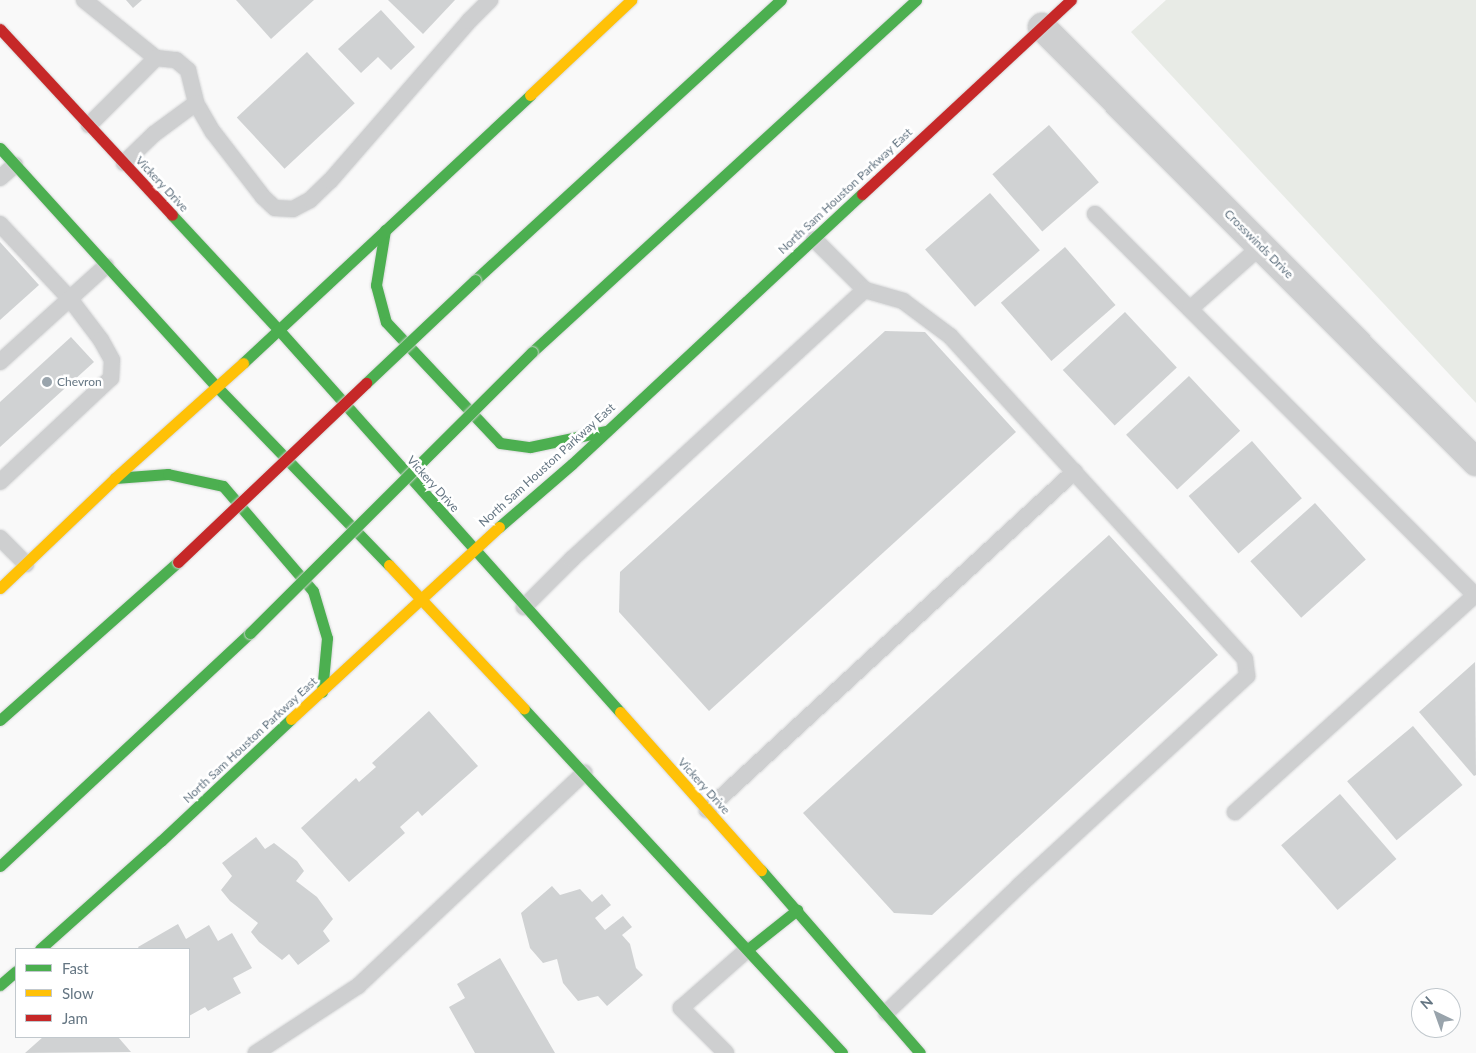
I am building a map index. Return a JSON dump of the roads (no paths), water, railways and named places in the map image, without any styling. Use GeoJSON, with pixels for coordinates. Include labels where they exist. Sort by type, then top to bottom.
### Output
{"type":"FeatureCollection","features":[{"type":"Feature","properties":{"kind":"main road"},"geometry":{"type":"LineString","coordinates":[[0,588],[115,478],[218,388],[631,0]]}},
{"type":"Feature","properties":{"kind":"main road"},"geometry":{"type":"LineString","coordinates":[[0,720],[178,562],[475,280],[780,0]]}},
{"type":"Feature","properties":{"kind":"main road"},"geometry":{"type":"LineString","coordinates":[[0,866],[250,633],[532,352],[916,0]]}},
{"type":"Feature","properties":{"kind":"main road","name":"North Sam Houston Parkway East"},"geometry":{"type":"LineString","coordinates":[[41,948],[322,692],[422,599],[472,549],[607,431],[1071,0]]}},
{"type":"Feature","properties":{"kind":"main road","name":"Vickery Drive"},"geometry":{"type":"LineString","coordinates":[[0,28],[278,330],[797,910],[920,1053]]}},
{"type":"Feature","properties":{"kind":"main road"},"geometry":{"type":"LineString","coordinates":[[0,148],[218,388],[422,599],[748,949],[842,1053]]}},
{"type":"Feature","properties":{"kind":"main road"},"geometry":{"type":"LineString","coordinates":[[385,230],[376,285],[386,322],[500,443],[530,447],[607,431]]}},
{"type":"Feature","properties":{"kind":"main road"},"geometry":{"type":"LineString","coordinates":[[115,478],[168,474],[223,486],[313,591],[327,638],[322,692]]}},
{"type":"Feature","properties":{"kind":"main road"},"geometry":{"type":"LineString","coordinates":[[748,949],[797,910]]}},
{"type":"Feature","properties":{"kind":"main road"},"geometry":{"type":"LineString","coordinates":[[0,985],[15,972]]}},
{"type":"Feature","properties":{"kind":"street","name":"Crosswinds Drive"},"geometry":{"type":"LineString","coordinates":[[1042,27],[1476,462]]}},
{"type":"Feature","properties":{"kind":"lane"},"geometry":{"type":"LineString","coordinates":[[84,0],[156,58],[176,60],[188,70],[196,103],[213,132],[263,197],[275,208],[293,209],[310,200],[330,181],[469,20],[490,0]]}},
{"type":"Feature","properties":{"kind":"lane"},"geometry":{"type":"LineString","coordinates":[[89,125],[156,58]]}},
{"type":"Feature","properties":{"kind":"lane"},"geometry":{"type":"LineString","coordinates":[[124,163],[154,134],[196,103]]}},
{"type":"Feature","properties":{"kind":"lane"},"geometry":{"type":"LineString","coordinates":[[0,178],[15,165]]}},
{"type":"Feature","properties":{"kind":"lane"},"geometry":{"type":"LineString","coordinates":[[1095,214],[1475,596],[1235,812]]}},
{"type":"Feature","properties":{"kind":"lane"},"geometry":{"type":"LineString","coordinates":[[0,224],[70,299],[101,340],[112,360],[111,378],[0,482]]}},
{"type":"Feature","properties":{"kind":"lane"},"geometry":{"type":"LineString","coordinates":[[814,238],[865,290],[903,301],[950,336],[1075,471],[1244,659],[1247,676],[1020,885],[886,1013]]}},
{"type":"Feature","properties":{"kind":"lane"},"geometry":{"type":"LineString","coordinates":[[1190,309],[1261,246]]}},
{"type":"Feature","properties":{"kind":"lane"},"geometry":{"type":"LineString","coordinates":[[0,362],[106,266]]}},
{"type":"Feature","properties":{"kind":"lane"},"geometry":{"type":"LineString","coordinates":[[524,606],[600,533],[865,290]]}},
{"type":"Feature","properties":{"kind":"lane"},"geometry":{"type":"LineString","coordinates":[[707,810],[1075,471]]}},
{"type":"Feature","properties":{"kind":"lane"},"geometry":{"type":"LineString","coordinates":[[0,538],[26,564]]}},
{"type":"Feature","properties":{"kind":"lane"},"geometry":{"type":"LineString","coordinates":[[256,1053],[358,986],[584,773]]}},
{"type":"Feature","properties":{"kind":"lane"},"geometry":{"type":"LineString","coordinates":[[726,1053],[681,1008],[748,949]]}},
{"type":"Feature","properties":{"kind":"place","name":"Chevron"},"geometry":{"type":"Point","coordinates":[47,382]}}]}
